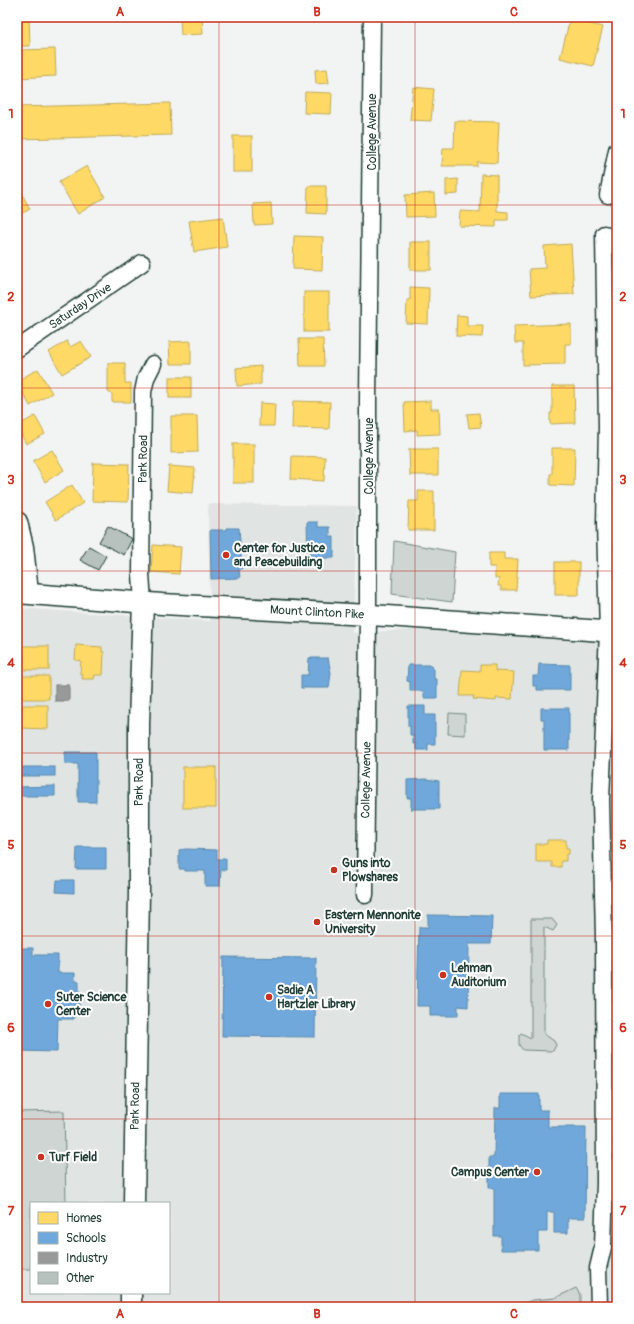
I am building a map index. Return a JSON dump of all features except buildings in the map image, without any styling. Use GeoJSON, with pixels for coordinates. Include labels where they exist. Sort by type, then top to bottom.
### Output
{"type":"FeatureCollection","features":[{"type":"Feature","properties":{"kind":"street","name":"College Avenue"},"geometry":{"type":"LineString","coordinates":[[365,894],[372,17]]}},
{"type":"Feature","properties":{"kind":"street"},"geometry":{"type":"LineString","coordinates":[[608,196],[617,150]]}},
{"type":"Feature","properties":{"kind":"street"},"geometry":{"type":"LineString","coordinates":[[599,1307],[598,1268],[603,1248],[605,1182],[604,953],[601,800],[612,631],[605,523],[607,427],[604,234]]}},
{"type":"Feature","properties":{"kind":"street","name":"Saturday Drive"},"geometry":{"type":"LineString","coordinates":[[17,349],[142,263]]}},
{"type":"Feature","properties":{"kind":"street","name":"Park Road"},"geometry":{"type":"LineString","coordinates":[[134,1202],[139,892],[139,717],[143,602],[141,574],[143,392],[146,378],[153,364]]}},
{"type":"Feature","properties":{"kind":"street"},"geometry":{"type":"LineString","coordinates":[[17,522],[23,547],[22,593]]}},
{"type":"Feature","properties":{"kind":"street","name":"Mount Clinton Pike"},"geometry":{"type":"LineString","coordinates":[[22,593],[143,602],[612,631]]}},
{"type":"Feature","properties":{"kind":"street"},"geometry":{"type":"LineString","coordinates":[[131,1294],[131,1307]]}},
{"type":"Feature","properties":{"kind":"shaded area","name":"Eastern Mennonite University"},"geometry":{"type":"Polygon","coordinates":[[[208,504],[357,506],[353,633],[449,628],[617,640],[617,1307],[17,1307],[17,608],[210,621],[208,504]]]}},
{"type":"Feature","properties":{"kind":"shaded area"},"geometry":{"type":"Polygon","coordinates":[[[394,541],[455,552],[452,602],[392,594],[394,541]]]}},
{"type":"Feature","properties":{"kind":"shaded area"},"geometry":{"type":"Polygon","coordinates":[[[449,713],[465,714],[465,735],[448,734],[449,713]]]}},
{"type":"Feature","properties":{"kind":"shaded area"},"geometry":{"type":"Polygon","coordinates":[[[613,869],[617,869],[617,927],[611,923],[613,869]]]}},
{"type":"Feature","properties":{"kind":"shaded area"},"geometry":{"type":"Polygon","coordinates":[[[531,919],[552,919],[557,925],[553,931],[544,927],[544,1034],[554,1041],[556,1045],[553,1051],[523,1050],[519,1045],[519,1035],[521,1033],[531,1038],[531,919]]]}},
{"type":"Feature","properties":{"kind":"shaded area","name":"Turf Field"},"geometry":{"type":"Polygon","coordinates":[[[64,1111],[66,1202],[30,1202],[30,1269],[17,1269],[17,1112],[64,1111]]]}},
{"type":"Feature","properties":{"kind":"shaded area"},"geometry":{"type":"Polygon","coordinates":[[[576,1288],[580,1295],[580,1307],[512,1307],[533,1300],[555,1298],[576,1288]]]}},
{"type":"Feature","properties":{"kind":"place","name":"Center for Justice and Peacebuilding"},"geometry":{"type":"Point","coordinates":[226,555]}},
{"type":"Feature","properties":{"kind":"place","name":"Guns into Plowshares"},"geometry":{"type":"Point","coordinates":[334,870]}},
{"type":"Feature","properties":{"kind":"place","name":"Eastern Mennonite University"},"geometry":{"type":"Point","coordinates":[317,922]}},
{"type":"Feature","properties":{"kind":"place","name":"Lehman Auditorium"},"geometry":{"type":"Point","coordinates":[443,975]}},
{"type":"Feature","properties":{"kind":"place","name":"Sadie A Hartzler Library"},"geometry":{"type":"Point","coordinates":[269,997]}},
{"type":"Feature","properties":{"kind":"place","name":"Suter Science Center"},"geometry":{"type":"Point","coordinates":[48,1004]}},
{"type":"Feature","properties":{"kind":"place","name":"Turf Field"},"geometry":{"type":"Point","coordinates":[41,1157]}},
{"type":"Feature","properties":{"kind":"place","name":"Campus Center"},"geometry":{"type":"Point","coordinates":[537,1172]}}]}
